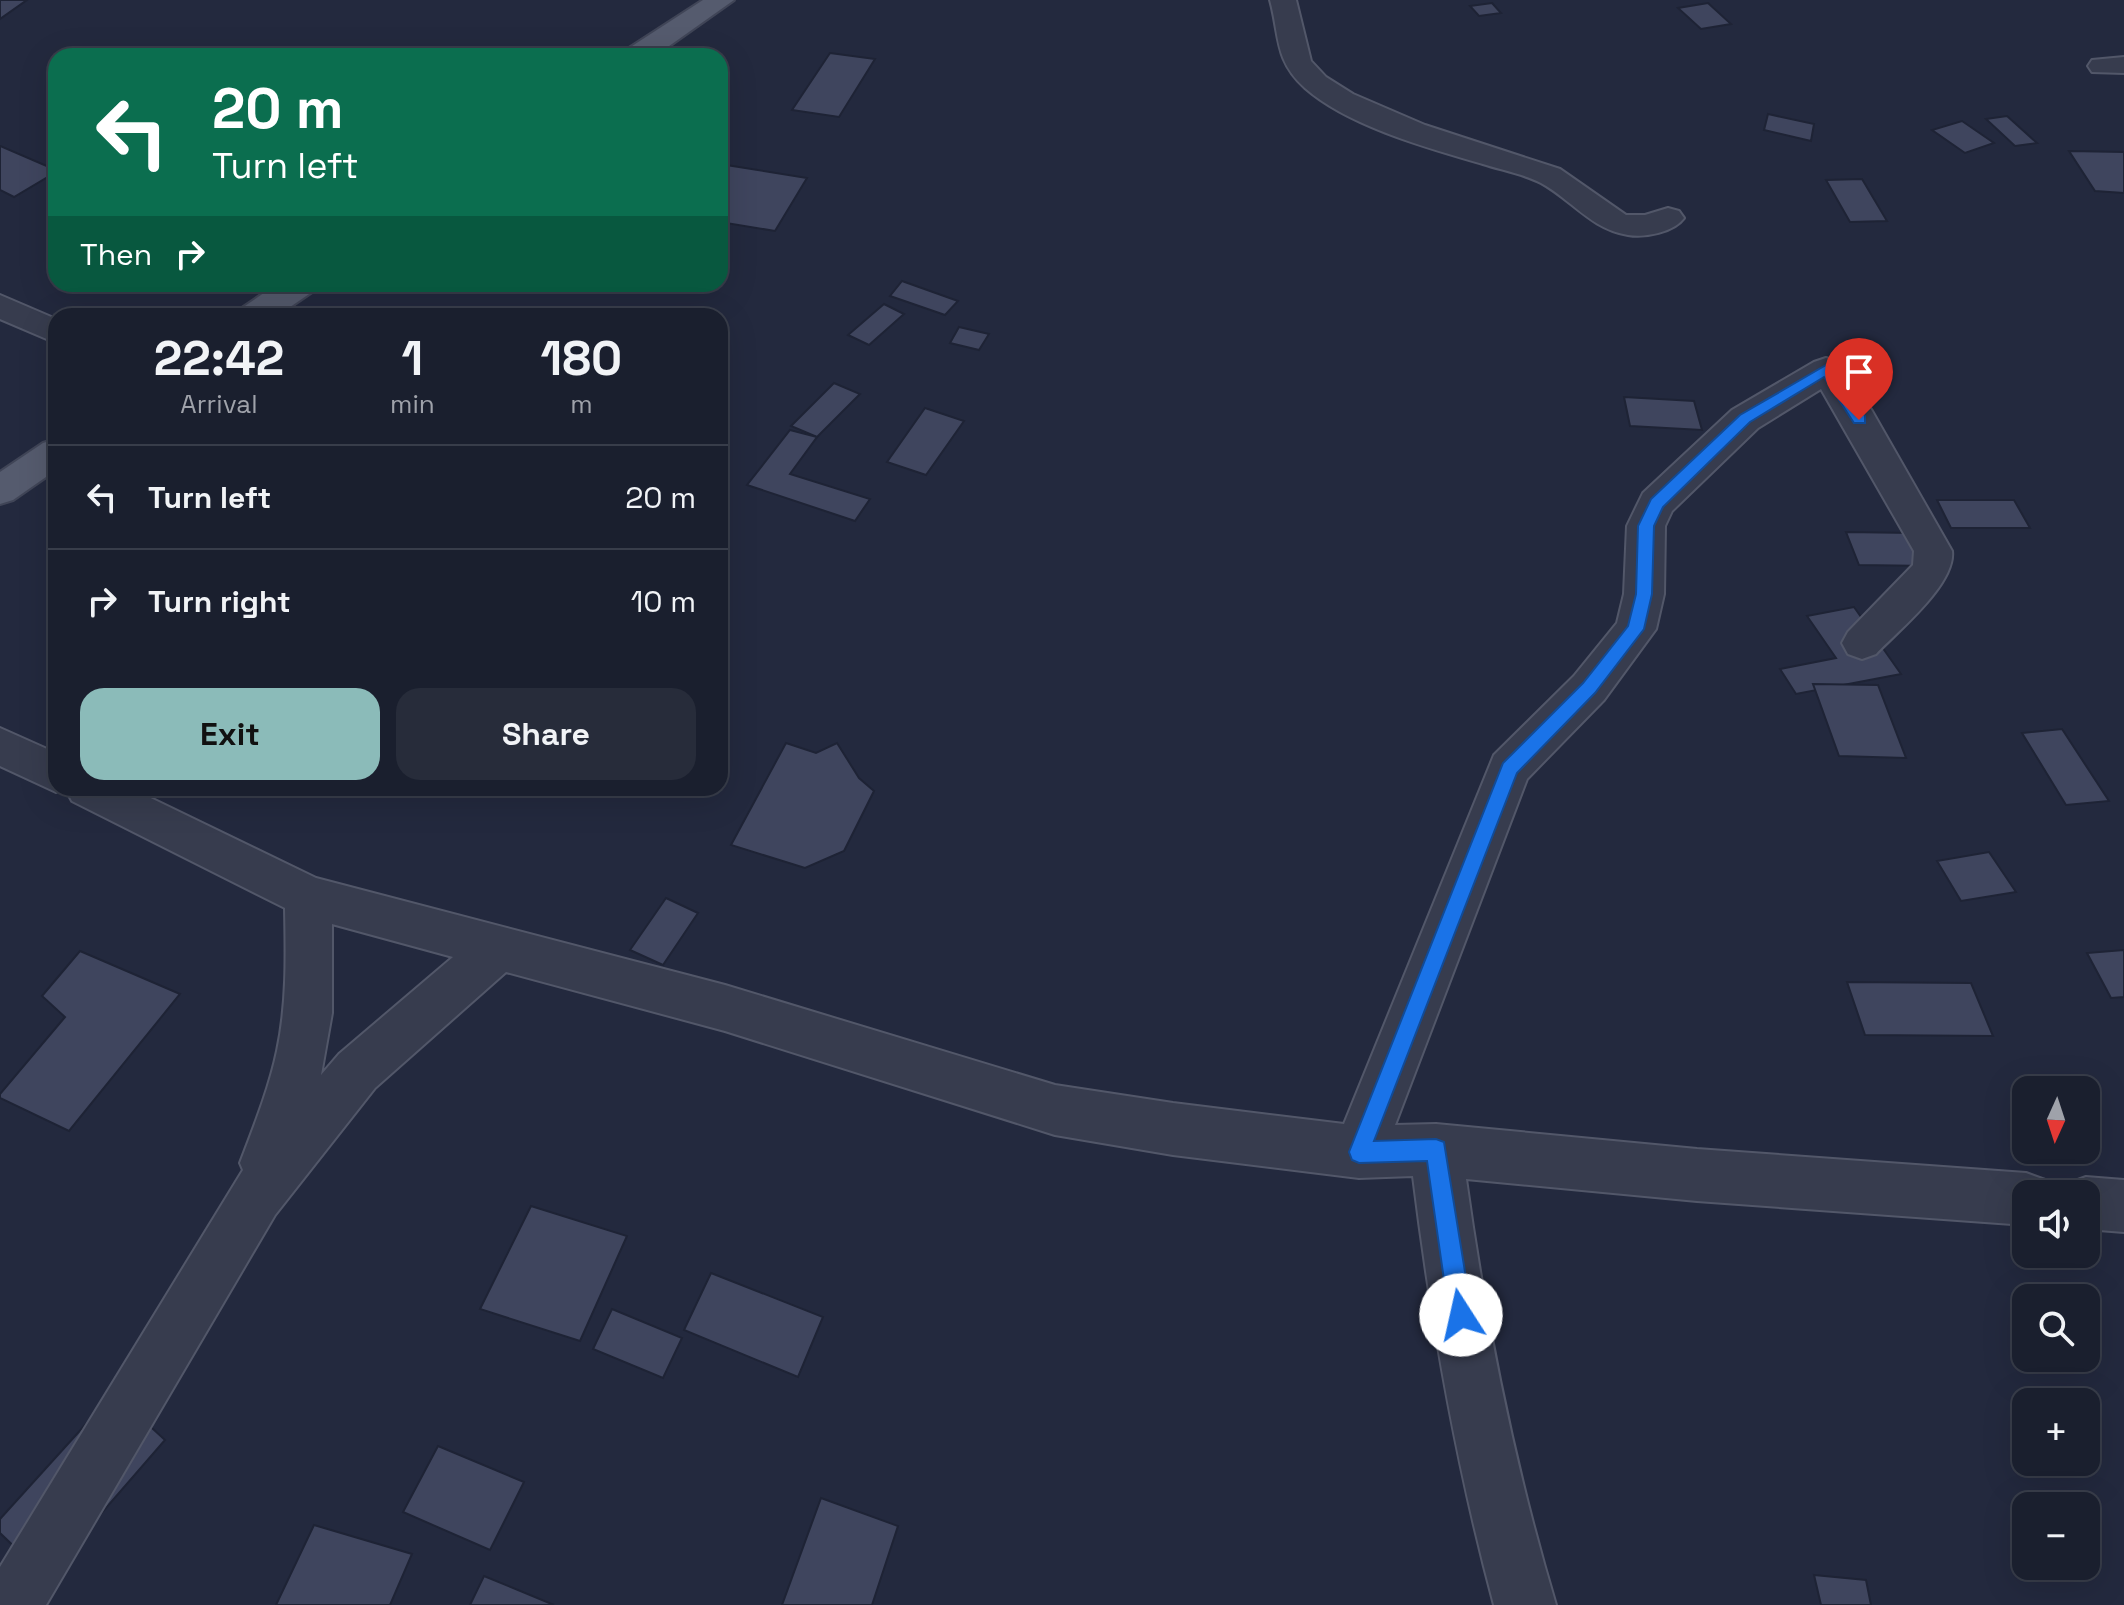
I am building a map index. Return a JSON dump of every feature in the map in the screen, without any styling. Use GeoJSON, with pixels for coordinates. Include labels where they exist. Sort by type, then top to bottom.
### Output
{"type":"FeatureCollection","features":[{"type":"Feature","properties":{"kind":"main road"},"geometry":{"type":"LineString","coordinates":[[648,48],[721,0]]}},
{"type":"Feature","properties":{"kind":"main road"},"geometry":{"type":"LineString","coordinates":[[266,308],[288,292]]}},
{"type":"Feature","properties":{"kind":"main road"},"geometry":{"type":"LineString","coordinates":[[0,490],[48,457]]}},
{"type":"Feature","properties":{"kind":"street"},"geometry":{"type":"LineString","coordinates":[[1283,0],[1298,65],[1321,85],[1360,110],[1549,175],[1562,182],[1602,217],[1613,222],[1652,225],[1668,218]]}},
{"type":"Feature","properties":{"kind":"street"},"geometry":{"type":"LineString","coordinates":[[0,306],[48,328]]}},
{"type":"Feature","properties":{"kind":"street"},"geometry":{"type":"LineString","coordinates":[[1359,1152],[1509,768],[1589,688],[1636,629],[1644,594],[1646,526],[1656,503],[1745,419],[1826,370],[1859,420],[1933,551],[1934,561],[1928,574],[1862,643]]}},
{"type":"Feature","properties":{"kind":"street"},"geometry":{"type":"LineString","coordinates":[[0,746],[48,769]]}},
{"type":"Feature","properties":{"kind":"street"},"geometry":{"type":"LineString","coordinates":[[103,796],[308,897],[725,1008],[1055,1110],[1173,1129],[1359,1152],[1436,1150],[1697,1175],[2012,1198]]}},
{"type":"Feature","properties":{"kind":"street"},"geometry":{"type":"LineString","coordinates":[[256,1196],[293,1084],[306,1029],[310,977],[308,897]]}},
{"type":"Feature","properties":{"kind":"street"},"geometry":{"type":"LineString","coordinates":[[12,1605],[256,1196],[357,1071],[497,949]]}},
{"type":"Feature","properties":{"kind":"street"},"geometry":{"type":"LineString","coordinates":[[1436,1150],[1445,1224],[1481,1436],[1502,1529],[1525,1605]]}},
{"type":"Feature","properties":{"kind":"street"},"geometry":{"type":"LineString","coordinates":[[2100,1204],[2124,1206]]}},
{"type":"Feature","properties":{"kind":"building"},"geometry":{"type":"Polygon","coordinates":[[[0,0],[27,0],[0,19],[0,0]]]}},
{"type":"Feature","properties":{"kind":"building"},"geometry":{"type":"Polygon","coordinates":[[[1492,3],[1501,13],[1479,16],[1470,6],[1492,3]]]}},
{"type":"Feature","properties":{"kind":"building"},"geometry":{"type":"Polygon","coordinates":[[[1708,3],[1731,24],[1701,29],[1678,8],[1708,3]]]}},
{"type":"Feature","properties":{"kind":"building"},"geometry":{"type":"Polygon","coordinates":[[[830,53],[875,59],[839,117],[792,110],[830,53]]]}},
{"type":"Feature","properties":{"kind":"building"},"geometry":{"type":"Polygon","coordinates":[[[1768,114],[1814,124],[1811,141],[1764,130],[1768,114]]]}},
{"type":"Feature","properties":{"kind":"building"},"geometry":{"type":"Polygon","coordinates":[[[2007,116],[2037,143],[2015,146],[1986,119],[2007,116]]]}},
{"type":"Feature","properties":{"kind":"building"},"geometry":{"type":"Polygon","coordinates":[[[1962,121],[1994,143],[1965,153],[1932,130],[1962,121]]]}},
{"type":"Feature","properties":{"kind":"building"},"geometry":{"type":"Polygon","coordinates":[[[0,146],[48,167],[48,177],[14,197],[0,190],[0,146]]]}},
{"type":"Feature","properties":{"kind":"building"},"geometry":{"type":"Polygon","coordinates":[[[2069,151],[2124,152],[2124,193],[2095,191],[2069,151]]]}},
{"type":"Feature","properties":{"kind":"building"},"geometry":{"type":"Polygon","coordinates":[[[728,165],[807,178],[775,231],[728,223],[728,165]]]}},
{"type":"Feature","properties":{"kind":"building"},"geometry":{"type":"Polygon","coordinates":[[[1862,179],[1887,221],[1850,222],[1826,180],[1862,179]]]}},
{"type":"Feature","properties":{"kind":"building"},"geometry":{"type":"Polygon","coordinates":[[[902,281],[958,301],[945,315],[890,296],[902,281]]]}},
{"type":"Feature","properties":{"kind":"building"},"geometry":{"type":"Polygon","coordinates":[[[884,304],[904,314],[869,345],[848,335],[884,304]]]}},
{"type":"Feature","properties":{"kind":"building"},"geometry":{"type":"Polygon","coordinates":[[[959,327],[989,334],[979,350],[950,343],[959,327]]]}},
{"type":"Feature","properties":{"kind":"building"},"geometry":{"type":"Polygon","coordinates":[[[834,383],[860,394],[817,437],[791,426],[834,383]]]}},
{"type":"Feature","properties":{"kind":"building"},"geometry":{"type":"Polygon","coordinates":[[[1624,397],[1694,401],[1702,430],[1630,426],[1624,397]]]}},
{"type":"Feature","properties":{"kind":"building"},"geometry":{"type":"Polygon","coordinates":[[[925,408],[964,421],[926,475],[887,462],[925,408]]]}},
{"type":"Feature","properties":{"kind":"building"},"geometry":{"type":"Polygon","coordinates":[[[790,430],[817,437],[790,474],[870,499],[855,521],[747,485],[790,430]]]}},
{"type":"Feature","properties":{"kind":"building"},"geometry":{"type":"Polygon","coordinates":[[[1937,500],[2014,500],[2030,528],[1951,528],[1937,500]]]}},
{"type":"Feature","properties":{"kind":"building"},"geometry":{"type":"Polygon","coordinates":[[[1846,532],[1914,533],[1929,566],[1859,565],[1846,532]]]}},
{"type":"Feature","properties":{"kind":"building"},"geometry":{"type":"Polygon","coordinates":[[[1854,607],[1901,674],[1796,694],[1780,669],[1836,658],[1807,616],[1854,607]]]}},
{"type":"Feature","properties":{"kind":"building"},"geometry":{"type":"Polygon","coordinates":[[[1813,684],[1878,685],[1906,758],[1839,756],[1813,684]]]}},
{"type":"Feature","properties":{"kind":"building"},"geometry":{"type":"Polygon","coordinates":[[[2062,729],[2109,801],[2066,805],[2022,733],[2062,729]]]}},
{"type":"Feature","properties":{"kind":"building"},"geometry":{"type":"Polygon","coordinates":[[[786,743],[816,753],[837,743],[859,778],[874,791],[844,851],[805,868],[731,845],[786,743]]]}},
{"type":"Feature","properties":{"kind":"building"},"geometry":{"type":"Polygon","coordinates":[[[1989,852],[2016,892],[1961,901],[1937,861],[1989,852]]]}},
{"type":"Feature","properties":{"kind":"building"},"geometry":{"type":"Polygon","coordinates":[[[666,898],[698,913],[663,965],[630,950],[666,898]]]}},
{"type":"Feature","properties":{"kind":"building"},"geometry":{"type":"Polygon","coordinates":[[[2124,950],[2124,997],[2111,998],[2087,953],[2124,950]]]}},
{"type":"Feature","properties":{"kind":"building"},"geometry":{"type":"Polygon","coordinates":[[[80,951],[180,994],[69,1131],[0,1098],[0,1094],[65,1017],[42,996],[80,951]]]}},
{"type":"Feature","properties":{"kind":"building"},"geometry":{"type":"Polygon","coordinates":[[[1847,982],[1971,983],[1993,1036],[1865,1035],[1847,982]]]}},
{"type":"Feature","properties":{"kind":"building"},"geometry":{"type":"Polygon","coordinates":[[[531,1206],[627,1236],[580,1341],[480,1309],[531,1206]]]}},
{"type":"Feature","properties":{"kind":"building"},"geometry":{"type":"Polygon","coordinates":[[[711,1273],[823,1317],[798,1377],[684,1330],[711,1273]]]}},
{"type":"Feature","properties":{"kind":"building"},"geometry":{"type":"Polygon","coordinates":[[[612,1309],[682,1338],[663,1378],[593,1349],[612,1309]]]}},
{"type":"Feature","properties":{"kind":"building"},"geometry":{"type":"Polygon","coordinates":[[[114,1393],[165,1440],[46,1577],[0,1533],[0,1519],[114,1393]]]}},
{"type":"Feature","properties":{"kind":"building"},"geometry":{"type":"Polygon","coordinates":[[[438,1446],[524,1482],[490,1550],[403,1512],[438,1446]]]}},
{"type":"Feature","properties":{"kind":"building"},"geometry":{"type":"Polygon","coordinates":[[[821,1498],[898,1526],[872,1605],[782,1605],[821,1498]]]}},
{"type":"Feature","properties":{"kind":"building"},"geometry":{"type":"Polygon","coordinates":[[[314,1525],[412,1554],[390,1605],[276,1605],[314,1525]]]}},
{"type":"Feature","properties":{"kind":"building"},"geometry":{"type":"Polygon","coordinates":[[[1814,1575],[1866,1580],[1871,1605],[1821,1605],[1814,1575]]]}},
{"type":"Feature","properties":{"kind":"building"},"geometry":{"type":"Polygon","coordinates":[[[484,1576],[554,1605],[470,1605],[484,1576]]]}},
{"type":"Feature","properties":{"kind":"route"},"geometry":{"type":"LineString","coordinates":[[1461,1315],[1436,1150],[1359,1152],[1509,768],[1589,688],[1636,629],[1644,594],[1646,526],[1656,503],[1693,466],[1745,419],[1826,370],[1859,420]]}}]}
